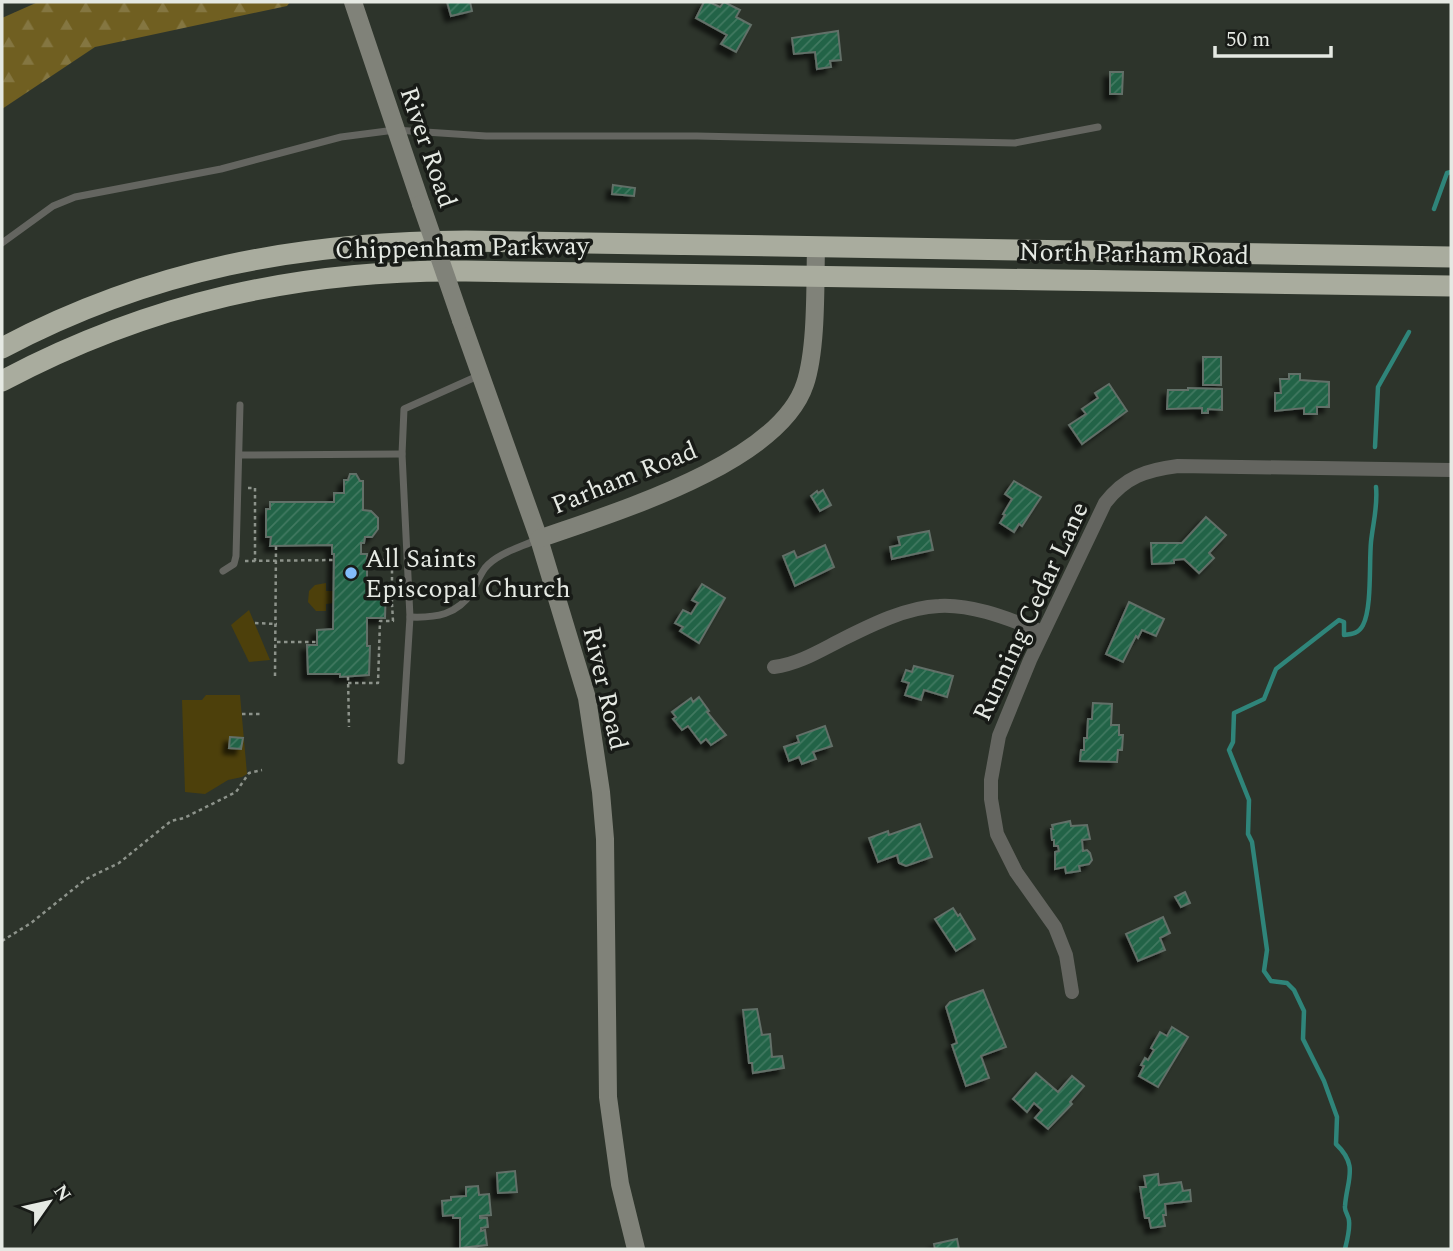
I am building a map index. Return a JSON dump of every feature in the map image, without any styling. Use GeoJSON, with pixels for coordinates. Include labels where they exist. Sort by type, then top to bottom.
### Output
{"type":"FeatureCollection","features":[{"type":"Feature","properties":{"kind":"highway","name":"Chippenham Parkway"},"geometry":{"type":"LineString","coordinates":[[2,348],[66,317],[143,288],[224,265],[307,250],[411,242],[817,246]]}},
{"type":"Feature","properties":{"kind":"highway","name":"North Parham Road"},"geometry":{"type":"LineString","coordinates":[[817,246],[1451,257]]}},
{"type":"Feature","properties":{"kind":"highway","name":"Chippenham Parkway"},"geometry":{"type":"LineString","coordinates":[[2,381],[78,344],[158,314],[239,292],[324,277],[425,270],[815,276]]}},
{"type":"Feature","properties":{"kind":"highway","name":"North Parham Road"},"geometry":{"type":"LineString","coordinates":[[815,276],[1451,286]]}},
{"type":"Feature","properties":{"kind":"main road","name":"River Road"},"geometry":{"type":"LineString","coordinates":[[353,2],[539,539],[587,698],[605,839],[608,1097],[620,1184],[636,1249]]}},
{"type":"Feature","properties":{"kind":"main road","name":"Parham Road"},"geometry":{"type":"LineString","coordinates":[[539,539],[658,497],[702,477],[736,457],[776,427],[796,403],[809,372],[817,246]]}},
{"type":"Feature","properties":{"kind":"street","name":"Running Cedar Lane"},"geometry":{"type":"LineString","coordinates":[[1072,992],[1066,955],[1055,928],[1004,852],[994,822],[991,799],[992,766],[999,736],[1043,632],[1105,503],[1123,483],[1136,474],[1178,466],[1451,470]]}},
{"type":"Feature","properties":{"kind":"street"},"geometry":{"type":"LineString","coordinates":[[774,667],[798,661],[847,636],[902,614],[937,606],[972,610],[1043,632]]}},
{"type":"Feature","properties":{"kind":"lane"},"geometry":{"type":"LineString","coordinates":[[2,243],[53,206],[75,197],[221,169],[341,137],[396,130],[486,136],[697,136],[1015,142],[1098,127]]}},
{"type":"Feature","properties":{"kind":"lane"},"geometry":{"type":"LineString","coordinates":[[401,761],[410,617],[402,454],[404,409],[480,375]]}},
{"type":"Feature","properties":{"kind":"lane"},"geometry":{"type":"LineString","coordinates":[[223,571],[235,561],[240,405]]}},
{"type":"Feature","properties":{"kind":"lane"},"geometry":{"type":"LineString","coordinates":[[240,455],[402,454]]}},
{"type":"Feature","properties":{"kind":"lane"},"geometry":{"type":"LineString","coordinates":[[410,617],[431,618],[458,608],[470,594],[485,568],[495,559],[539,539]]}},
{"type":"Feature","properties":{"kind":"path"},"geometry":{"type":"LineString","coordinates":[[239,487],[255,488],[255,561]]}},
{"type":"Feature","properties":{"kind":"path"},"geometry":{"type":"LineString","coordinates":[[275,676],[276,546]]}},
{"type":"Feature","properties":{"kind":"path"},"geometry":{"type":"LineString","coordinates":[[235,561],[334,560]]}},
{"type":"Feature","properties":{"kind":"path"},"geometry":{"type":"LineString","coordinates":[[348,683],[378,683],[380,621],[393,621],[392,560],[368,560]]}},
{"type":"Feature","properties":{"kind":"path"},"geometry":{"type":"LineString","coordinates":[[385,604],[393,604]]}},
{"type":"Feature","properties":{"kind":"path"},"geometry":{"type":"LineString","coordinates":[[255,623],[277,624]]}},
{"type":"Feature","properties":{"kind":"path"},"geometry":{"type":"LineString","coordinates":[[277,642],[317,642]]}},
{"type":"Feature","properties":{"kind":"path"},"geometry":{"type":"LineString","coordinates":[[348,677],[349,727]]}},
{"type":"Feature","properties":{"kind":"path"},"geometry":{"type":"LineString","coordinates":[[242,714],[261,714]]}},
{"type":"Feature","properties":{"kind":"path"},"geometry":{"type":"LineString","coordinates":[[2,941],[31,923],[86,879],[119,863],[171,821],[184,818],[236,792],[249,773],[262,770]]}},
{"type":"Feature","properties":{"kind":"green space"},"geometry":{"type":"Polygon","coordinates":[[[38,2],[290,2],[287,6],[95,47],[2,109],[2,18],[38,2]]]}},
{"type":"Feature","properties":{"kind":"shaded area"},"geometry":{"type":"Polygon","coordinates":[[[326,583],[326,591],[334,591],[334,603],[326,604],[326,611],[316,611],[308,602],[309,591],[315,585],[326,583]]]}},
{"type":"Feature","properties":{"kind":"shaded area"},"geometry":{"type":"Polygon","coordinates":[[[249,610],[270,660],[249,662],[231,625],[249,610]]]}},
{"type":"Feature","properties":{"kind":"shaded area"},"geometry":{"type":"Polygon","coordinates":[[[206,695],[240,695],[247,774],[228,780],[205,794],[185,792],[182,700],[202,700],[206,695]]]}},
{"type":"Feature","properties":{"kind":"building"},"geometry":{"type":"Polygon","coordinates":[[[447,2],[470,2],[472,11],[451,16],[447,2]]]}},
{"type":"Feature","properties":{"kind":"building"},"geometry":{"type":"Polygon","coordinates":[[[704,2],[720,7],[724,2],[740,10],[736,17],[751,25],[736,52],[721,44],[727,35],[696,18],[704,2]]]}},
{"type":"Feature","properties":{"kind":"building"},"geometry":{"type":"Polygon","coordinates":[[[838,31],[841,60],[830,61],[831,67],[817,69],[815,52],[794,54],[792,38],[838,31]]]}},
{"type":"Feature","properties":{"kind":"building"},"geometry":{"type":"Polygon","coordinates":[[[1110,72],[1123,72],[1122,94],[1110,94],[1110,72]]]}},
{"type":"Feature","properties":{"kind":"building"},"geometry":{"type":"Polygon","coordinates":[[[613,185],[635,188],[634,196],[612,194],[613,185]]]}},
{"type":"Feature","properties":{"kind":"building"},"geometry":{"type":"Polygon","coordinates":[[[1203,357],[1221,357],[1221,385],[1203,385],[1203,357]]]}},
{"type":"Feature","properties":{"kind":"building"},"geometry":{"type":"Polygon","coordinates":[[[1289,374],[1300,374],[1300,380],[1329,382],[1329,407],[1317,407],[1317,414],[1304,414],[1304,408],[1275,411],[1275,393],[1281,393],[1280,379],[1289,379],[1289,374]]]}},
{"type":"Feature","properties":{"kind":"building"},"geometry":{"type":"Polygon","coordinates":[[[1109,384],[1127,411],[1082,444],[1069,425],[1086,414],[1082,409],[1098,398],[1095,393],[1109,384]]]}},
{"type":"Feature","properties":{"kind":"building"},"geometry":{"type":"Polygon","coordinates":[[[1222,389],[1222,410],[1208,409],[1208,413],[1202,413],[1202,408],[1167,409],[1168,390],[1222,389]]]}},
{"type":"Feature","properties":{"kind":"building","name":"All Saints Episcopal Church"},"geometry":{"type":"Polygon","coordinates":[[[350,474],[356,474],[360,481],[363,481],[363,510],[371,511],[378,518],[378,529],[372,537],[365,537],[364,543],[361,543],[361,554],[367,554],[367,585],[386,586],[385,618],[367,618],[369,675],[340,677],[340,674],[308,674],[307,645],[317,645],[317,630],[333,629],[332,545],[270,546],[271,537],[266,537],[266,509],[270,509],[270,502],[334,502],[334,493],[344,493],[344,480],[348,480],[350,474]]]}},
{"type":"Feature","properties":{"kind":"building"},"geometry":{"type":"Polygon","coordinates":[[[1014,481],[1041,497],[1022,526],[1019,524],[1014,532],[1000,523],[1012,499],[1005,494],[1014,481]]]}},
{"type":"Feature","properties":{"kind":"building"},"geometry":{"type":"Polygon","coordinates":[[[823,490],[831,505],[820,511],[811,496],[823,490]]]}},
{"type":"Feature","properties":{"kind":"building"},"geometry":{"type":"Polygon","coordinates":[[[1206,517],[1226,535],[1209,553],[1214,558],[1199,573],[1184,559],[1174,560],[1174,563],[1152,564],[1151,543],[1182,543],[1206,517]]]}},
{"type":"Feature","properties":{"kind":"building"},"geometry":{"type":"Polygon","coordinates":[[[929,531],[933,550],[892,559],[890,547],[900,545],[898,537],[929,531]]]}},
{"type":"Feature","properties":{"kind":"building"},"geometry":{"type":"Polygon","coordinates":[[[825,545],[834,567],[795,586],[783,556],[794,551],[797,558],[825,545]]]}},
{"type":"Feature","properties":{"kind":"building"},"geometry":{"type":"Polygon","coordinates":[[[702,584],[725,598],[699,643],[680,631],[683,627],[675,623],[683,610],[691,614],[698,603],[692,600],[702,584]]]}},
{"type":"Feature","properties":{"kind":"building"},"geometry":{"type":"Polygon","coordinates":[[[1129,602],[1164,619],[1156,636],[1142,630],[1138,638],[1136,636],[1123,662],[1106,654],[1129,602]]]}},
{"type":"Feature","properties":{"kind":"building"},"geometry":{"type":"Polygon","coordinates":[[[914,666],[953,676],[947,697],[924,690],[921,700],[905,695],[909,683],[902,681],[906,670],[912,672],[914,666]]]}},
{"type":"Feature","properties":{"kind":"building"},"geometry":{"type":"Polygon","coordinates":[[[699,697],[709,711],[707,712],[726,735],[711,745],[706,739],[701,743],[688,726],[682,730],[673,719],[676,717],[672,712],[691,698],[693,702],[699,697]]]}},
{"type":"Feature","properties":{"kind":"building"},"geometry":{"type":"Polygon","coordinates":[[[1093,703],[1112,704],[1111,725],[1119,725],[1119,735],[1123,735],[1122,750],[1118,750],[1117,762],[1080,761],[1084,738],[1087,738],[1088,719],[1092,719],[1093,703]]]}},
{"type":"Feature","properties":{"kind":"building"},"geometry":{"type":"Polygon","coordinates":[[[825,726],[832,746],[813,752],[816,759],[802,764],[799,757],[789,761],[784,747],[799,742],[797,736],[825,726]]]}},
{"type":"Feature","properties":{"kind":"building"},"geometry":{"type":"Polygon","coordinates":[[[230,737],[243,738],[241,749],[229,748],[230,737]]]}},
{"type":"Feature","properties":{"kind":"building"},"geometry":{"type":"Polygon","coordinates":[[[1070,821],[1071,826],[1087,825],[1090,839],[1082,840],[1083,851],[1090,853],[1092,860],[1089,864],[1079,866],[1080,871],[1066,873],[1065,867],[1055,869],[1055,852],[1059,851],[1058,846],[1054,846],[1051,829],[1052,825],[1070,821]]]}},
{"type":"Feature","properties":{"kind":"building"},"geometry":{"type":"Polygon","coordinates":[[[920,824],[932,857],[906,866],[899,863],[897,855],[878,862],[869,838],[888,831],[889,835],[920,824]]]}},
{"type":"Feature","properties":{"kind":"building"},"geometry":{"type":"Polygon","coordinates":[[[1185,892],[1190,903],[1181,907],[1175,897],[1185,892]]]}},
{"type":"Feature","properties":{"kind":"building"},"geometry":{"type":"Polygon","coordinates":[[[953,908],[958,916],[960,914],[975,939],[956,951],[935,919],[953,908]]]}},
{"type":"Feature","properties":{"kind":"building"},"geometry":{"type":"Polygon","coordinates":[[[1163,917],[1170,933],[1160,938],[1165,950],[1138,961],[1126,934],[1163,917]]]}},
{"type":"Feature","properties":{"kind":"building"},"geometry":{"type":"Polygon","coordinates":[[[983,990],[1006,1047],[981,1056],[989,1078],[966,1086],[952,1045],[957,1043],[946,1007],[950,1002],[983,990]]]}},
{"type":"Feature","properties":{"kind":"building"},"geometry":{"type":"Polygon","coordinates":[[[757,1009],[762,1035],[770,1034],[772,1057],[782,1056],[784,1068],[753,1073],[752,1063],[749,1063],[743,1010],[757,1009]]]}},
{"type":"Feature","properties":{"kind":"building"},"geometry":{"type":"Polygon","coordinates":[[[1172,1027],[1188,1037],[1158,1087],[1139,1076],[1144,1066],[1141,1065],[1154,1050],[1151,1048],[1160,1032],[1167,1036],[1172,1027]]]}},
{"type":"Feature","properties":{"kind":"building"},"geometry":{"type":"Polygon","coordinates":[[[1036,1073],[1058,1092],[1072,1076],[1084,1086],[1070,1102],[1072,1104],[1048,1129],[1035,1118],[1042,1110],[1034,1103],[1027,1112],[1013,1099],[1036,1073]]]}},
{"type":"Feature","properties":{"kind":"building"},"geometry":{"type":"Polygon","coordinates":[[[515,1171],[517,1192],[498,1193],[497,1173],[515,1171]]]}},
{"type":"Feature","properties":{"kind":"building"},"geometry":{"type":"Polygon","coordinates":[[[1158,1174],[1159,1185],[1181,1182],[1183,1191],[1190,1190],[1191,1201],[1165,1204],[1165,1226],[1151,1228],[1149,1218],[1145,1218],[1140,1187],[1146,1187],[1144,1176],[1158,1174]]]}},
{"type":"Feature","properties":{"kind":"building"},"geometry":{"type":"Polygon","coordinates":[[[478,1186],[479,1195],[489,1194],[491,1215],[480,1216],[487,1218],[488,1227],[481,1228],[481,1231],[485,1230],[487,1245],[460,1248],[460,1218],[453,1218],[453,1215],[443,1216],[442,1201],[466,1196],[466,1187],[478,1186]]]}},
{"type":"Feature","properties":{"kind":"building"},"geometry":{"type":"Polygon","coordinates":[[[957,1239],[959,1249],[935,1249],[934,1244],[957,1239]]]}},
{"type":"Feature","properties":{"kind":"waterway"},"geometry":{"type":"LineString","coordinates":[[1434,209],[1447,173],[1451,172]]}},
{"type":"Feature","properties":{"kind":"waterway"},"geometry":{"type":"LineString","coordinates":[[1375,447],[1378,387],[1409,332]]}},
{"type":"Feature","properties":{"kind":"waterway"},"geometry":{"type":"LineString","coordinates":[[1345,1249],[1349,1228],[1345,1208],[1349,1166],[1336,1144],[1337,1117],[1324,1081],[1303,1039],[1304,1011],[1294,990],[1287,983],[1271,981],[1264,971],[1267,950],[1252,842],[1248,834],[1249,800],[1229,750],[1233,742],[1234,713],[1264,699],[1276,669],[1339,620],[1344,622],[1344,635],[1355,633],[1363,625],[1369,597],[1376,487]]}},
{"type":"Feature","properties":{"kind":"place","name":"All Saints Episcopal Church"},"geometry":{"type":"Point","coordinates":[351,573]}}]}
